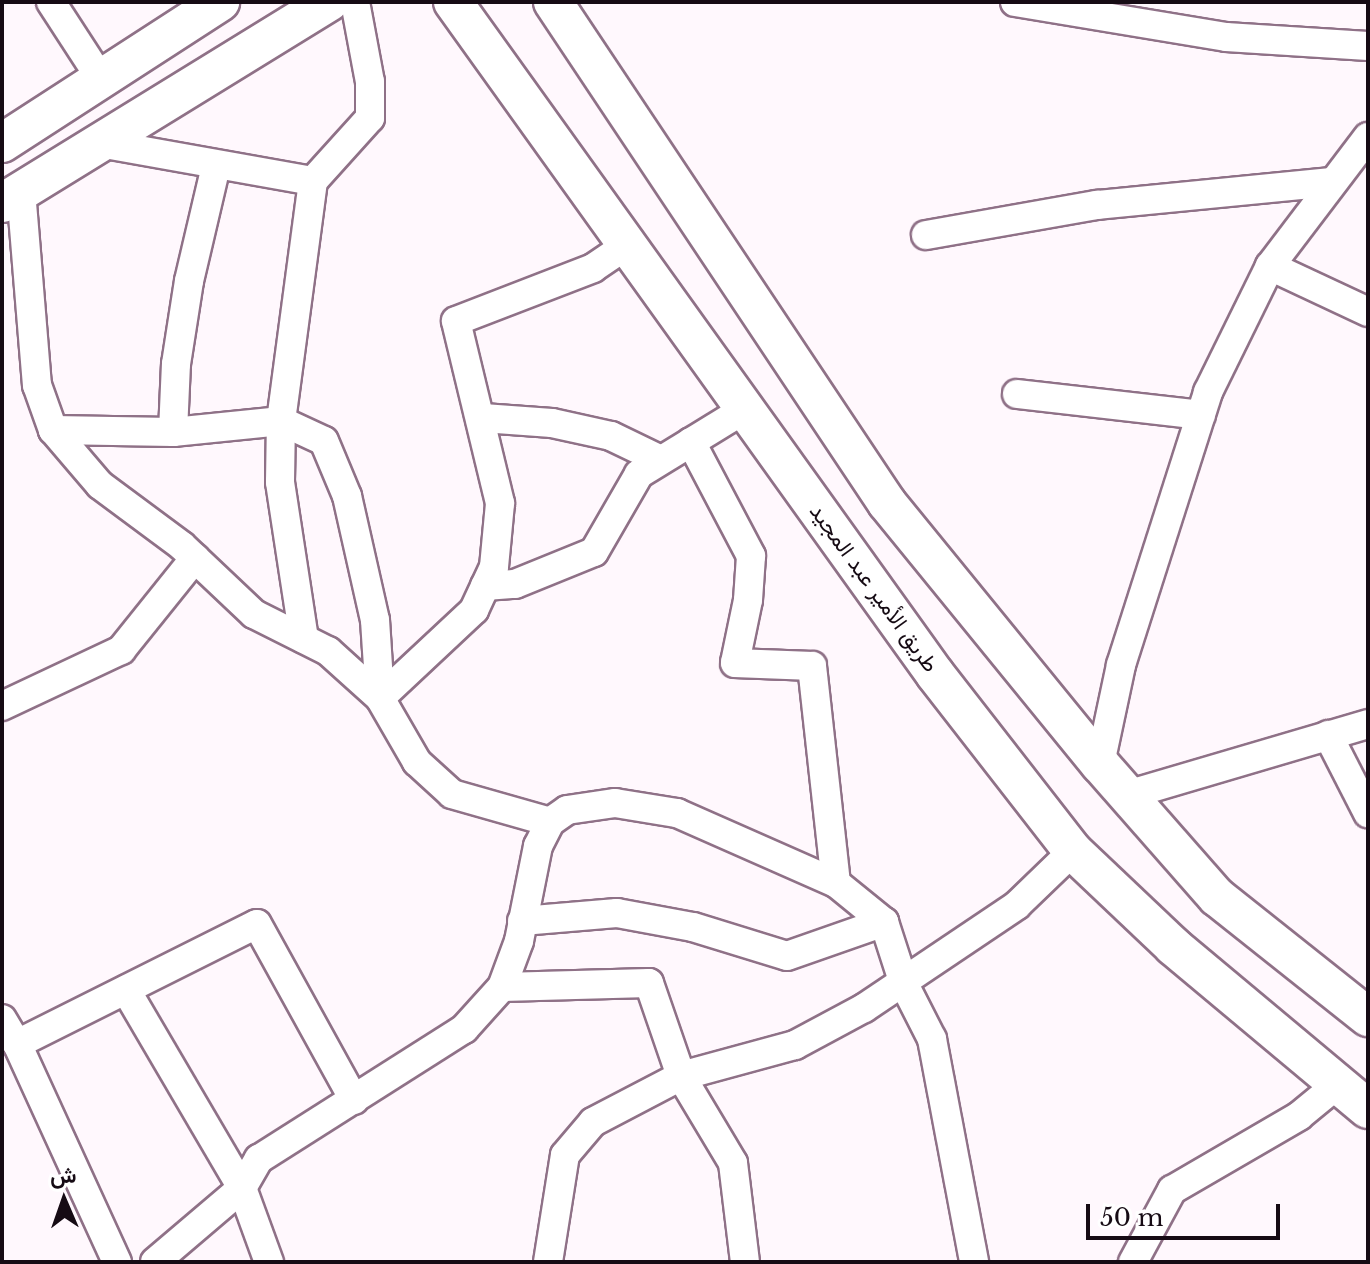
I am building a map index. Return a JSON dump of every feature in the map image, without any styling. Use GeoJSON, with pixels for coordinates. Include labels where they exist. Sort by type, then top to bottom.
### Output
{"type":"FeatureCollection","features":[{"type":"Feature","properties":{"kind":"main road"},"geometry":{"type":"LineString","coordinates":[[2,143],[220,2]]}},
{"type":"Feature","properties":{"kind":"main road"},"geometry":{"type":"LineString","coordinates":[[11,197],[329,2]]}},
{"type":"Feature","properties":{"kind":"main road","name":"طريق الأمير عبد المجيد"},"geometry":{"type":"LineString","coordinates":[[453,2],[935,674],[1073,851],[1173,946],[1368,1109]]}},
{"type":"Feature","properties":{"kind":"main road"},"geometry":{"type":"LineString","coordinates":[[553,2],[887,503],[1100,764],[1217,897],[1368,1017]]}},
{"type":"Feature","properties":{"kind":"street"},"geometry":{"type":"LineString","coordinates":[[51,2],[101,79]]}},
{"type":"Feature","properties":{"kind":"street"},"geometry":{"type":"LineString","coordinates":[[304,639],[280,482],[281,421],[313,181],[370,118],[370,82],[355,2]]}},
{"type":"Feature","properties":{"kind":"street"},"geometry":{"type":"LineString","coordinates":[[1015,2],[1226,37],[1368,46]]}},
{"type":"Feature","properties":{"kind":"street"},"geometry":{"type":"LineString","coordinates":[[1100,764],[1121,665],[1201,415],[1270,266],[1368,137]]}},
{"type":"Feature","properties":{"kind":"street"},"geometry":{"type":"LineString","coordinates":[[99,143],[313,181]]}},
{"type":"Feature","properties":{"kind":"street"},"geometry":{"type":"LineString","coordinates":[[173,432],[187,295],[216,166]]}},
{"type":"Feature","properties":{"kind":"street"},"geometry":{"type":"LineString","coordinates":[[926,235],[1097,205],[1333,182]]}},
{"type":"Feature","properties":{"kind":"street"},"geometry":{"type":"LineString","coordinates":[[11,197],[37,385],[53,430],[100,485],[195,558],[254,614],[328,651],[380,698],[417,762],[452,794],[550,822]]}},
{"type":"Feature","properties":{"kind":"street"},"geometry":{"type":"LineString","coordinates":[[380,698],[474,610],[494,567],[500,503],[483,418],[456,321],[593,268],[627,245]]}},
{"type":"Feature","properties":{"kind":"street"},"geometry":{"type":"LineString","coordinates":[[1270,266],[1368,312]]}},
{"type":"Feature","properties":{"kind":"street"},"geometry":{"type":"LineString","coordinates":[[1017,394],[1201,415]]}},
{"type":"Feature","properties":{"kind":"street"},"geometry":{"type":"LineString","coordinates":[[485,586],[515,584],[594,552],[639,474],[745,409]]}},
{"type":"Feature","properties":{"kind":"street"},"geometry":{"type":"LineString","coordinates":[[483,418],[552,423],[611,436],[661,460]]}},
{"type":"Feature","properties":{"kind":"street"},"geometry":{"type":"LineString","coordinates":[[53,430],[173,432],[281,421],[324,441],[347,496],[375,620],[380,698]]}},
{"type":"Feature","properties":{"kind":"street"},"geometry":{"type":"LineString","coordinates":[[691,442],[751,556],[748,600],[735,663],[812,666],[836,883]]}},
{"type":"Feature","properties":{"kind":"street"},"geometry":{"type":"LineString","coordinates":[[2,706],[121,650],[195,558]]}},
{"type":"Feature","properties":{"kind":"street"},"geometry":{"type":"LineString","coordinates":[[1127,795],[1368,724]]}},
{"type":"Feature","properties":{"kind":"street"},"geometry":{"type":"LineString","coordinates":[[1328,735],[1368,813]]}},
{"type":"Feature","properties":{"kind":"street"},"geometry":{"type":"LineString","coordinates":[[155,1262],[242,1188],[259,1159],[464,1029],[502,987],[522,921],[538,846],[550,822],[567,810],[615,803],[677,813],[836,883],[884,922],[904,984],[932,1039],[942,1078],[974,1262]]}},
{"type":"Feature","properties":{"kind":"street"},"geometry":{"type":"LineString","coordinates":[[548,1262],[565,1155],[593,1122],[681,1076],[795,1045],[904,984],[1017,905],[1073,851]]}},
{"type":"Feature","properties":{"kind":"street"},"geometry":{"type":"LineString","coordinates":[[522,921],[617,913],[693,927],[787,956],[884,922]]}},
{"type":"Feature","properties":{"kind":"street"},"geometry":{"type":"LineString","coordinates":[[17,1044],[257,924],[354,1100]]}},
{"type":"Feature","properties":{"kind":"street"},"geometry":{"type":"LineString","coordinates":[[502,987],[649,983],[681,1076],[733,1163],[745,1262]]}},
{"type":"Feature","properties":{"kind":"street"},"geometry":{"type":"LineString","coordinates":[[126,990],[242,1188],[269,1262]]}},
{"type":"Feature","properties":{"kind":"street"},"geometry":{"type":"LineString","coordinates":[[2,1019],[17,1044],[117,1262]]}},
{"type":"Feature","properties":{"kind":"street"},"geometry":{"type":"LineString","coordinates":[[1133,1262],[1172,1190],[1299,1116],[1338,1084]]}}]}
